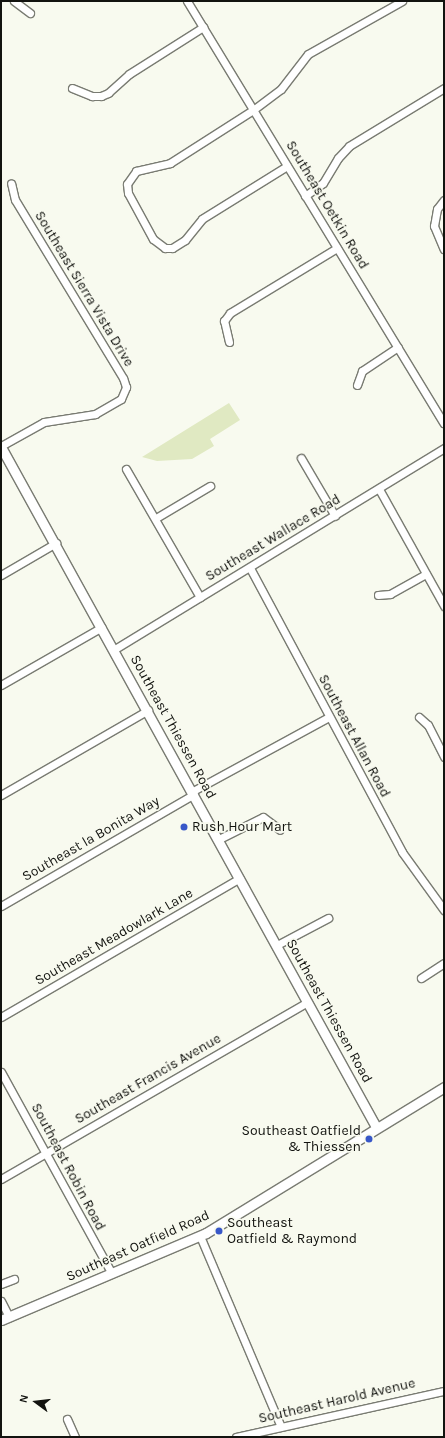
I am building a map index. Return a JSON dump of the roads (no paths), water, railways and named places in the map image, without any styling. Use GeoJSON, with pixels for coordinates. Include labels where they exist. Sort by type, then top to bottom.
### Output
{"type":"FeatureCollection","features":[{"type":"Feature","properties":{"kind":"main road","name":"Southeast Thiessen Road"},"geometry":{"type":"LineString","coordinates":[[1,446],[115,649],[376,1127]]}},
{"type":"Feature","properties":{"kind":"main road","name":"Southeast Oatfield Road"},"geometry":{"type":"LineString","coordinates":[[5,1319],[200,1236],[376,1127],[444,1087]]}},
{"type":"Feature","properties":{"kind":"street"},"geometry":{"type":"LineString","coordinates":[[14,1],[30,13]]}},
{"type":"Feature","properties":{"kind":"street","name":"Southeast Oetkin Road"},"geometry":{"type":"LineString","coordinates":[[187,1],[444,423]]}},
{"type":"Feature","properties":{"kind":"street"},"geometry":{"type":"LineString","coordinates":[[287,166],[202,219],[179,246],[165,248],[153,239],[128,193],[127,184],[131,175],[145,168],[170,163],[253,110],[281,89],[308,54],[402,1]]}},
{"type":"Feature","properties":{"kind":"street"},"geometry":{"type":"LineString","coordinates":[[72,88],[92,96],[108,93],[129,74],[202,27]]}},
{"type":"Feature","properties":{"kind":"street"},"geometry":{"type":"LineString","coordinates":[[305,196],[324,183],[338,158],[349,146],[444,88]]}},
{"type":"Feature","properties":{"kind":"street","name":"Southeast Sierra Vista Drive"},"geometry":{"type":"LineString","coordinates":[[1,446],[44,422],[95,414],[121,399],[126,388],[123,378],[15,200],[11,183]]}},
{"type":"Feature","properties":{"kind":"street"},"geometry":{"type":"LineString","coordinates":[[444,200],[437,209],[434,226],[444,249]]}},
{"type":"Feature","properties":{"kind":"street"},"geometry":{"type":"LineString","coordinates":[[229,342],[224,321],[230,313],[337,248]]}},
{"type":"Feature","properties":{"kind":"street"},"geometry":{"type":"LineString","coordinates":[[358,385],[362,371],[398,347]]}},
{"type":"Feature","properties":{"kind":"street","name":"Southeast Wallace Road"},"geometry":{"type":"LineString","coordinates":[[115,649],[250,568],[444,448]]}},
{"type":"Feature","properties":{"kind":"street"},"geometry":{"type":"LineString","coordinates":[[301,458],[335,516]]}},
{"type":"Feature","properties":{"kind":"street"},"geometry":{"type":"LineString","coordinates":[[126,469],[156,518],[200,597]]}},
{"type":"Feature","properties":{"kind":"street"},"geometry":{"type":"LineString","coordinates":[[156,518],[210,486]]}},
{"type":"Feature","properties":{"kind":"street"},"geometry":{"type":"LineString","coordinates":[[379,489],[444,606]]}},
{"type":"Feature","properties":{"kind":"street"},"geometry":{"type":"LineString","coordinates":[[1,575],[56,543]]}},
{"type":"Feature","properties":{"kind":"street","name":"Southeast Allan Road"},"geometry":{"type":"LineString","coordinates":[[250,568],[402,852],[444,910]]}},
{"type":"Feature","properties":{"kind":"street"},"geometry":{"type":"LineString","coordinates":[[378,595],[390,594],[426,574]]}},
{"type":"Feature","properties":{"kind":"street"},"geometry":{"type":"LineString","coordinates":[[1,685],[102,627]]}},
{"type":"Feature","properties":{"kind":"street"},"geometry":{"type":"LineString","coordinates":[[1,795],[148,710]]}},
{"type":"Feature","properties":{"kind":"street","name":"Southeast la Bonita Way"},"geometry":{"type":"LineString","coordinates":[[1,906],[193,793],[329,717]]}},
{"type":"Feature","properties":{"kind":"street"},"geometry":{"type":"LineString","coordinates":[[419,717],[428,725],[444,757]]}},
{"type":"Feature","properties":{"kind":"street"},"geometry":{"type":"LineString","coordinates":[[219,839],[263,817],[280,830]]}},
{"type":"Feature","properties":{"kind":"street","name":"Southeast Meadowlark Lane"},"geometry":{"type":"LineString","coordinates":[[1,1017],[240,878]]}},
{"type":"Feature","properties":{"kind":"street"},"geometry":{"type":"LineString","coordinates":[[277,945],[328,918]]}},
{"type":"Feature","properties":{"kind":"street"},"geometry":{"type":"LineString","coordinates":[[421,978],[444,963]]}},
{"type":"Feature","properties":{"kind":"street","name":"Southeast Francis Avenue"},"geometry":{"type":"LineString","coordinates":[[1,1179],[308,1002]]}},
{"type":"Feature","properties":{"kind":"street","name":"Southeast Robin Road"},"geometry":{"type":"LineString","coordinates":[[1,1072],[112,1274]]}},
{"type":"Feature","properties":{"kind":"street"},"geometry":{"type":"LineString","coordinates":[[200,1236],[281,1427]]}},
{"type":"Feature","properties":{"kind":"street"},"geometry":{"type":"LineString","coordinates":[[1,1284],[14,1279]]}},
{"type":"Feature","properties":{"kind":"street"},"geometry":{"type":"LineString","coordinates":[[1,1301],[5,1319]]}},
{"type":"Feature","properties":{"kind":"street","name":"Southeast Harold Avenue"},"geometry":{"type":"LineString","coordinates":[[236,1437],[444,1391]]}},
{"type":"Feature","properties":{"kind":"street"},"geometry":{"type":"LineString","coordinates":[[68,1419],[75,1437]]}},
{"type":"Feature","properties":{"kind":"place","name":"Rush Hour Mart"},"geometry":{"type":"Point","coordinates":[184,827]}},
{"type":"Feature","properties":{"kind":"place","name":"Southeast Oatfield & Thiessen"},"geometry":{"type":"Point","coordinates":[369,1139]}},
{"type":"Feature","properties":{"kind":"place","name":"Southeast Oatfield & Raymond"},"geometry":{"type":"Point","coordinates":[219,1231]}}]}
